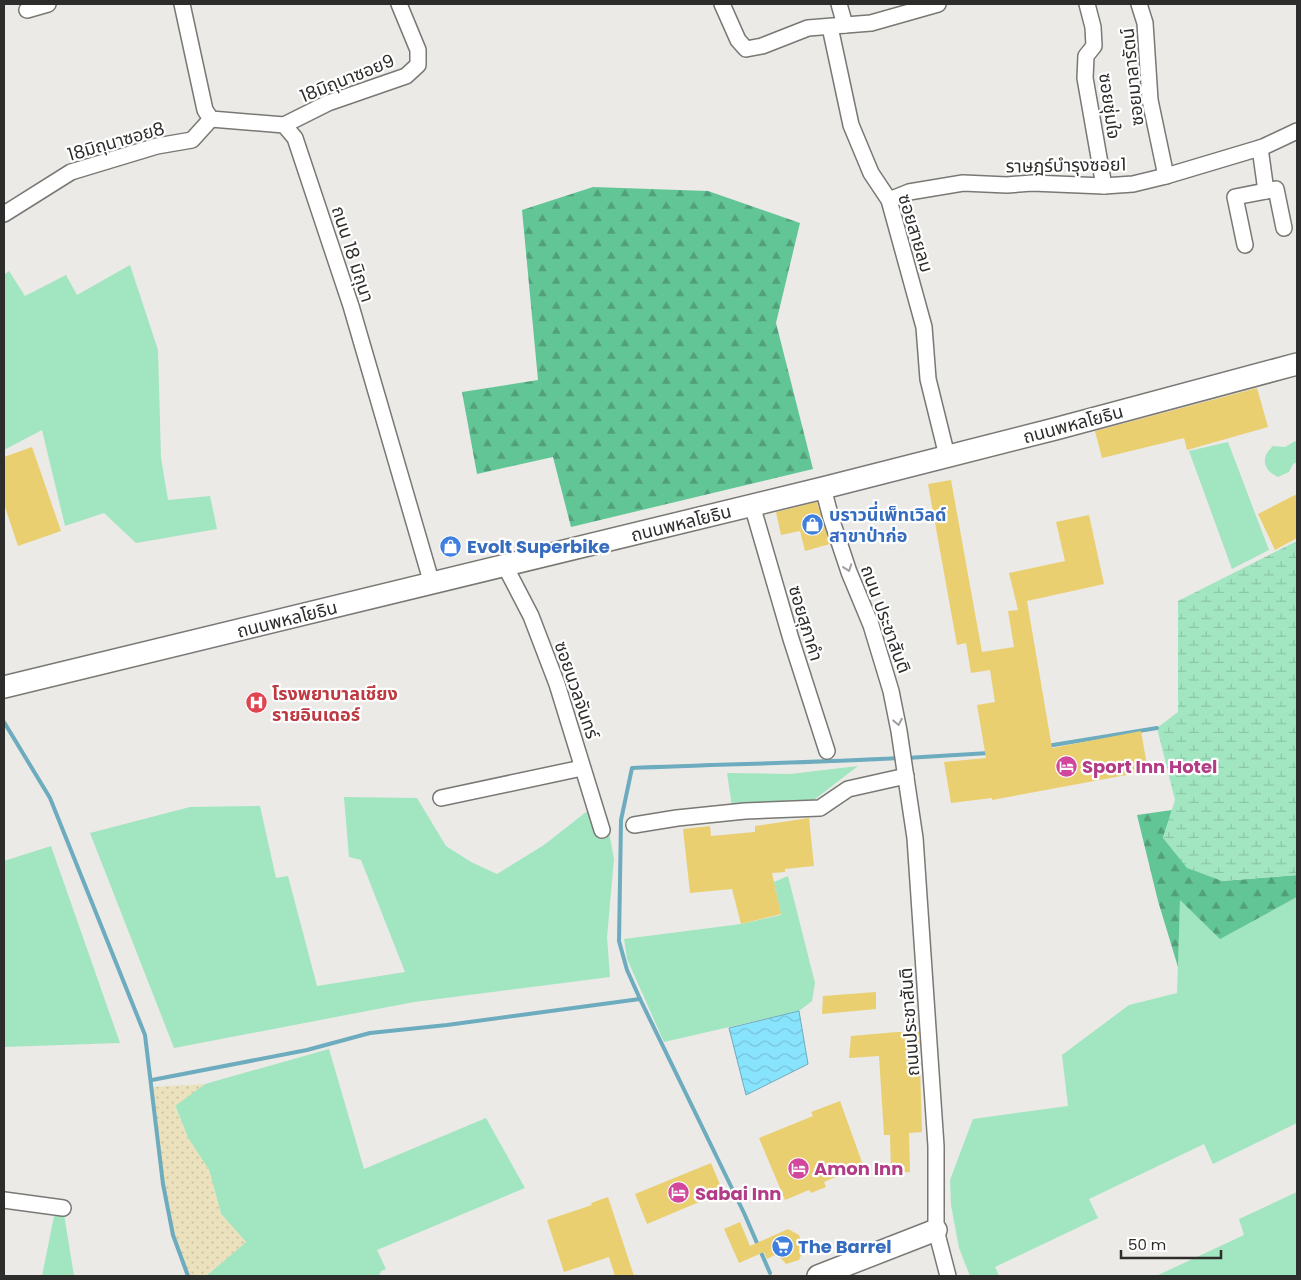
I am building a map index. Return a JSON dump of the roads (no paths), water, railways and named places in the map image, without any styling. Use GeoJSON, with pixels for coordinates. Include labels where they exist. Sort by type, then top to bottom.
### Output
{"type":"FeatureCollection","features":[{"type":"Feature","properties":{"kind":"main road","name":"ถนนพหลโยธิน"},"geometry":{"type":"LineString","coordinates":[[9,686],[823,488],[1297,364]]}},
{"type":"Feature","properties":{"kind":"main road"},"geometry":{"type":"LineString","coordinates":[[818,1276],[936,1230]]}},
{"type":"Feature","properties":{"kind":"street"},"geometry":{"type":"LineString","coordinates":[[27,10],[48,4]]}},
{"type":"Feature","properties":{"kind":"street"},"geometry":{"type":"LineString","coordinates":[[182,4],[205,110],[211,119],[284,125]]}},
{"type":"Feature","properties":{"kind":"street","name":"18มิถุนาซอย9"},"geometry":{"type":"LineString","coordinates":[[284,125],[328,103],[406,76],[418,65],[418,50],[399,4]]}},
{"type":"Feature","properties":{"kind":"street"},"geometry":{"type":"LineString","coordinates":[[722,4],[738,40],[746,49],[762,46],[808,28],[871,23],[929,5]]}},
{"type":"Feature","properties":{"kind":"street","name":"ซอยสายลม"},"geometry":{"type":"LineString","coordinates":[[838,4],[837,26],[851,125],[871,174],[889,200],[924,327],[928,379],[947,456]]}},
{"type":"Feature","properties":{"kind":"street","name":"ซอยชุ่มใจ"},"geometry":{"type":"LineString","coordinates":[[1087,4],[1093,27],[1094,46],[1086,56],[1085,78],[1104,186]]}},
{"type":"Feature","properties":{"kind":"street","name":"ซอยมาลารัตน์"},"geometry":{"type":"LineString","coordinates":[[1140,4],[1145,22],[1150,100],[1166,176]]}},
{"type":"Feature","properties":{"kind":"street","name":"18มิถุนาซอย8"},"geometry":{"type":"LineString","coordinates":[[4,214],[70,172],[157,146],[192,140],[211,119]]}},
{"type":"Feature","properties":{"kind":"street","name":"ถนน 18 มิถุนา"},"geometry":{"type":"LineString","coordinates":[[284,125],[295,138],[350,306],[432,584]]}},
{"type":"Feature","properties":{"kind":"street","name":"ราษฎร์บำรุงซอย1"},"geometry":{"type":"LineString","coordinates":[[889,200],[908,192],[963,183],[1104,186],[1133,184],[1260,148],[1297,132]]}},
{"type":"Feature","properties":{"kind":"street"},"geometry":{"type":"LineString","coordinates":[[1260,148],[1266,191]]}},
{"type":"Feature","properties":{"kind":"street"},"geometry":{"type":"LineString","coordinates":[[1245,245],[1235,197],[1276,189],[1284,228]]}},
{"type":"Feature","properties":{"kind":"street","name":"ถนน ประชาสันติ"},"geometry":{"type":"LineString","coordinates":[[823,488],[849,572],[871,626],[891,691],[904,764]]}},
{"type":"Feature","properties":{"kind":"street","name":"ซอยสุภาคำ"},"geometry":{"type":"LineString","coordinates":[[752,505],[791,639],[828,751]]}},
{"type":"Feature","properties":{"kind":"street","name":"ซอยนวลจันทร์"},"geometry":{"type":"LineString","coordinates":[[505,566],[531,616],[557,684],[602,830]]}},
{"type":"Feature","properties":{"kind":"street"},"geometry":{"type":"LineString","coordinates":[[634,825],[677,818],[745,811],[820,808],[848,789],[904,764]]}},
{"type":"Feature","properties":{"kind":"street","name":"ถนนประชาสันติ"},"geometry":{"type":"LineString","coordinates":[[904,764],[915,838],[933,1099],[936,1146],[936,1230],[948,1276]]}},
{"type":"Feature","properties":{"kind":"street"},"geometry":{"type":"LineString","coordinates":[[441,798],[582,768]]}},
{"type":"Feature","properties":{"kind":"street"},"geometry":{"type":"LineString","coordinates":[[4,1200],[63,1208]]}},
{"type":"Feature","properties":{"kind":"water"},"geometry":{"type":"Polygon","coordinates":[[[799,1011],[808,1064],[746,1095],[729,1028],[799,1011]]]}},
{"type":"Feature","properties":{"kind":"waterway"},"geometry":{"type":"LineString","coordinates":[[4,722],[50,798],[145,1035],[163,1184],[173,1235],[188,1276]]}},
{"type":"Feature","properties":{"kind":"waterway"},"geometry":{"type":"LineString","coordinates":[[1047,746],[1157,728]]}},
{"type":"Feature","properties":{"kind":"waterway"},"geometry":{"type":"LineString","coordinates":[[906,758],[989,753]]}},
{"type":"Feature","properties":{"kind":"waterway"},"geometry":{"type":"LineString","coordinates":[[640,999],[627,970],[619,941],[621,820],[632,768],[899,758]]}},
{"type":"Feature","properties":{"kind":"waterway"},"geometry":{"type":"LineString","coordinates":[[152,1080],[307,1050],[370,1033],[447,1025],[640,999],[744,1213],[770,1273]]}},
{"type":"Feature","properties":{"kind":"place","name":"บราวนี่เพ็ทเวิลด์ สาขาป่าก่อ"},"geometry":{"type":"Point","coordinates":[813,524]}},
{"type":"Feature","properties":{"kind":"place","name":"Evolt Superbike"},"geometry":{"type":"Point","coordinates":[451,546]}},
{"type":"Feature","properties":{"kind":"place","name":"โรงพยาบาลเชียง รายอินเดอร์"},"geometry":{"type":"Point","coordinates":[256,703]}},
{"type":"Feature","properties":{"kind":"place","name":"Sport Inn Hotel"},"geometry":{"type":"Point","coordinates":[1066,766]}},
{"type":"Feature","properties":{"kind":"place","name":"Amon Inn"},"geometry":{"type":"Point","coordinates":[798,1168]}},
{"type":"Feature","properties":{"kind":"place","name":"Sabai Inn"},"geometry":{"type":"Point","coordinates":[679,1193]}},
{"type":"Feature","properties":{"kind":"place","name":"The Barrel"},"geometry":{"type":"Point","coordinates":[782,1246]}}]}
